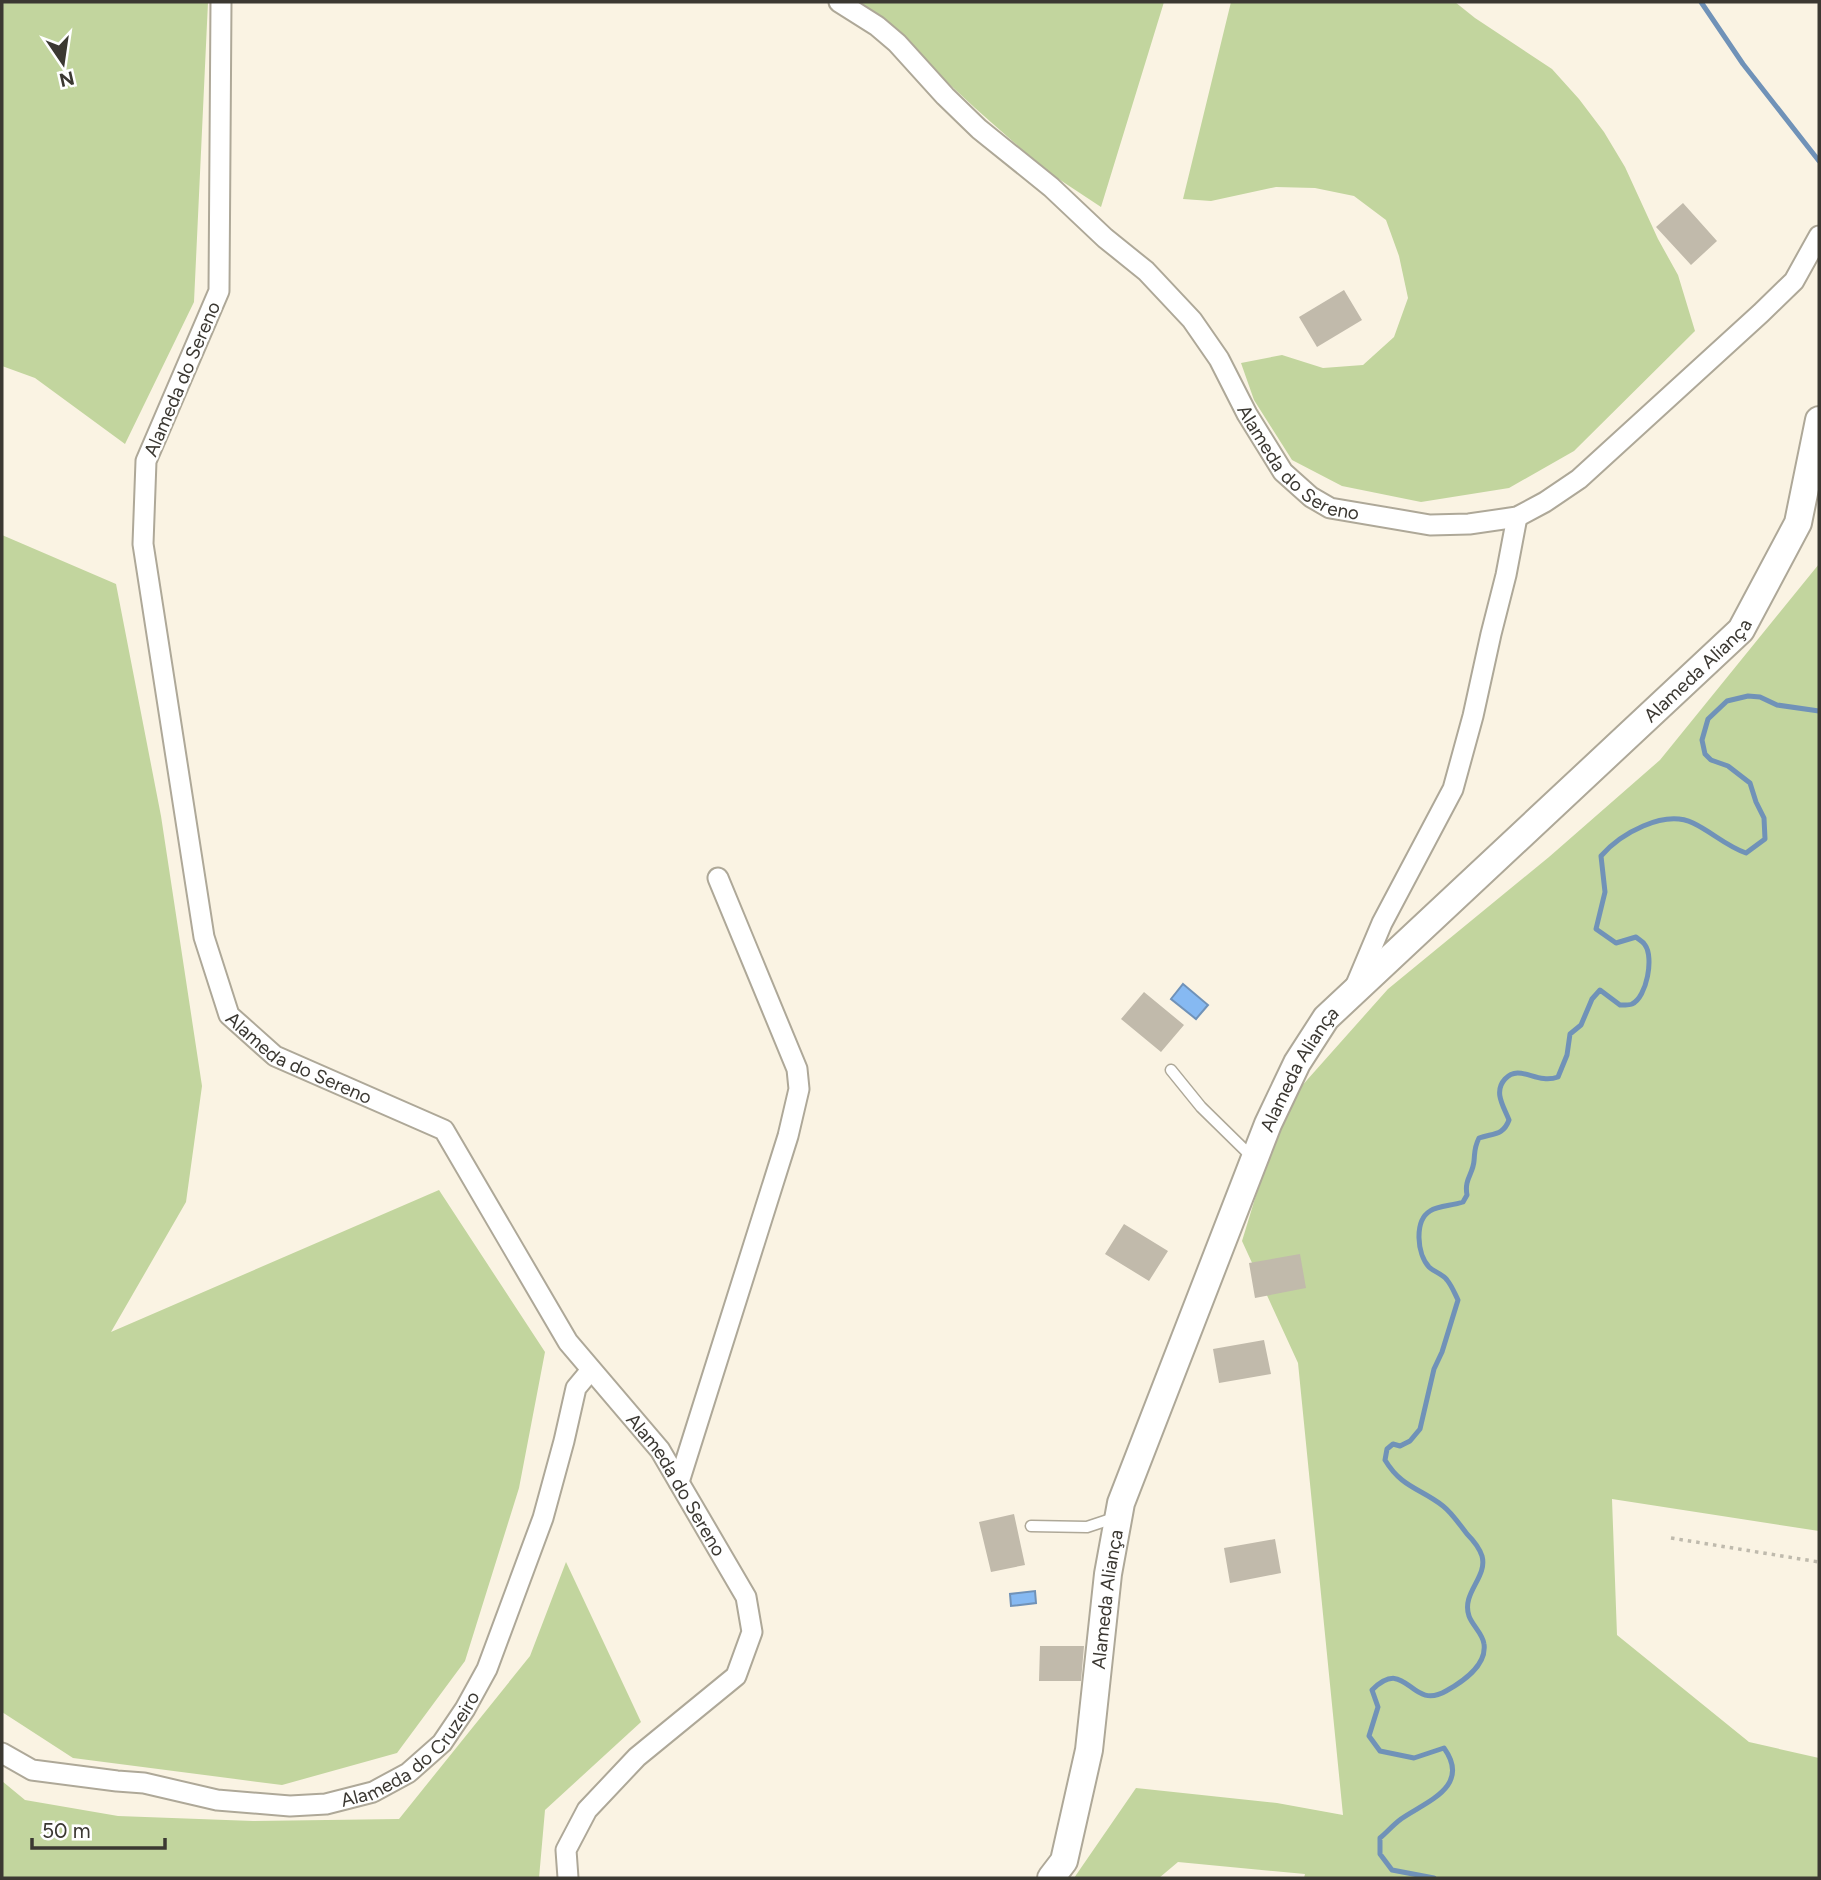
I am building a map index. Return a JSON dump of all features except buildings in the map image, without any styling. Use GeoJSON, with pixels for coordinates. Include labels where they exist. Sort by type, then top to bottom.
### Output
{"type":"FeatureCollection","features":[{"type":"Feature","properties":{"kind":"street","name":"Alameda do Sereno"},"geometry":{"type":"LineString","coordinates":[[221,2],[219,291],[146,461],[143,544],[204,937],[229,1015],[275,1056],[444,1130],[568,1342],[660,1450],[746,1597],[752,1632],[736,1676],[637,1757],[587,1810],[566,1850],[568,1878]]}},
{"type":"Feature","properties":{"kind":"street","name":"Alameda do Sereno"},"geometry":{"type":"LineString","coordinates":[[839,2],[877,26],[897,43],[979,129],[1051,187],[1105,238],[1146,271],[1192,320],[1219,359],[1247,414],[1283,472],[1311,497],[1330,508],[1430,525],[1469,524],[1517,517],[1545,502],[1579,479],[1794,281],[1819,236]]}},
{"type":"Feature","properties":{"kind":"street","name":"Alameda Aliança"},"geometry":{"type":"LineString","coordinates":[[1051,1878],[1064,1861],[1088,1759],[1108,1574],[1118,1517],[1131,1475],[1254,1159],[1285,1087],[1326,1018],[1741,630],[1798,523],[1819,420]]}},
{"type":"Feature","properties":{"kind":"street"},"geometry":{"type":"LineString","coordinates":[[1352,994],[1382,923],[1453,789],[1473,716],[1517,517]]}},
{"type":"Feature","properties":{"kind":"street"},"geometry":{"type":"LineString","coordinates":[[679,1482],[788,1136],[799,1089],[797,1069],[718,878]]}},
{"type":"Feature","properties":{"kind":"street","name":"Alameda do Cruzeiro"},"geometry":{"type":"LineString","coordinates":[[2,1753],[32,1770],[117,1782],[144,1783],[217,1800],[279,1806],[326,1804],[349,1799],[373,1792],[408,1773],[442,1743],[466,1709],[487,1669],[543,1518],[576,1388],[591,1370]]}},
{"type":"Feature","properties":{"kind":"lane"},"geometry":{"type":"LineString","coordinates":[[1171,1070],[1200,1107],[1254,1159]]}},
{"type":"Feature","properties":{"kind":"lane"},"geometry":{"type":"LineString","coordinates":[[1031,1527],[1087,1527],[1118,1517]]}},
{"type":"Feature","properties":{"kind":"path"},"geometry":{"type":"LineString","coordinates":[[1671,1538],[1819,1562]]}},
{"type":"Feature","properties":{"kind":"green space"},"geometry":{"type":"Polygon","coordinates":[[[2,2],[208,2],[194,302],[125,444],[35,378],[2,366],[2,2]]]}},
{"type":"Feature","properties":{"kind":"green space"},"geometry":{"type":"Polygon","coordinates":[[[849,2],[1164,2],[1101,207],[1045,170],[875,15],[849,2]]]}},
{"type":"Feature","properties":{"kind":"green space"},"geometry":{"type":"Polygon","coordinates":[[[1231,2],[1455,2],[1552,69],[1604,132],[1625,167],[1678,275],[1695,331],[1574,451],[1509,488],[1421,502],[1342,486],[1292,460],[1254,400],[1241,363],[1282,355],[1323,368],[1363,365],[1394,337],[1408,298],[1399,256],[1386,220],[1354,196],[1315,188],[1276,187],[1211,201],[1183,199],[1231,2]]]}},
{"type":"Feature","properties":{"kind":"green space"},"geometry":{"type":"Polygon","coordinates":[[[2,535],[116,584],[161,816],[202,1086],[186,1202],[111,1332],[439,1190],[545,1352],[519,1488],[465,1661],[397,1753],[282,1785],[73,1758],[2,1712],[2,535]]]}},
{"type":"Feature","properties":{"kind":"green space"},"geometry":{"type":"Polygon","coordinates":[[[1819,564],[1819,1531],[1612,1499],[1617,1635],[1749,1742],[1819,1758],[1819,1878],[1304,1878],[1305,1874],[1178,1862],[1159,1878],[1074,1878],[1136,1788],[1277,1803],[1343,1815],[1298,1363],[1242,1241],[1283,1107],[1388,989],[1549,857],[1660,760],[1819,564]]]}},
{"type":"Feature","properties":{"kind":"green space"},"geometry":{"type":"Polygon","coordinates":[[[566,1562],[641,1722],[545,1810],[539,1878],[2,1878],[2,1781],[25,1800],[118,1816],[253,1821],[399,1819],[530,1656],[566,1562]]]}},
{"type":"Feature","properties":{"kind":"water"},"geometry":{"type":"Polygon","coordinates":[[[1183,984],[1208,1005],[1196,1019],[1171,999],[1183,984]]]}},
{"type":"Feature","properties":{"kind":"water"},"geometry":{"type":"Polygon","coordinates":[[[1035,1591],[1036,1603],[1011,1606],[1010,1594],[1035,1591]]]}},
{"type":"Feature","properties":{"kind":"waterway"},"geometry":{"type":"LineString","coordinates":[[1701,2],[1743,64],[1819,161]]}},
{"type":"Feature","properties":{"kind":"waterway"},"geometry":{"type":"LineString","coordinates":[[1434,1878],[1392,1870],[1380,1854],[1380,1838],[1401,1819],[1442,1792],[1449,1783],[1451,1762],[1444,1748],[1414,1758],[1380,1751],[1369,1736],[1378,1707],[1372,1690],[1384,1681],[1393,1678],[1401,1680],[1424,1695],[1434,1696],[1466,1678],[1478,1666],[1484,1652],[1483,1640],[1470,1619],[1468,1608],[1471,1592],[1483,1564],[1479,1550],[1446,1509],[1405,1482],[1385,1460],[1387,1449],[1393,1444],[1400,1446],[1410,1441],[1420,1429],[1434,1369],[1458,1300],[1445,1278],[1431,1269],[1425,1261],[1419,1238],[1421,1222],[1434,1209],[1463,1202],[1467,1195],[1479,1138],[1501,1131],[1509,1120],[1500,1094],[1505,1079],[1517,1073],[1550,1079],[1558,1077],[1567,1055],[1570,1034],[1581,1025],[1592,999],[1600,990],[1620,1005],[1632,1004],[1642,994],[1649,967],[1648,951],[1644,944],[1636,937],[1616,943],[1596,929],[1605,892],[1601,856],[1631,832],[1656,821],[1669,819],[1682,819],[1693,823],[1746,853],[1765,839],[1764,818],[1750,783],[1728,766],[1711,760],[1705,754],[1702,740],[1708,719],[1727,701],[1748,696],[1760,697],[1777,705],[1819,711]]}}]}
